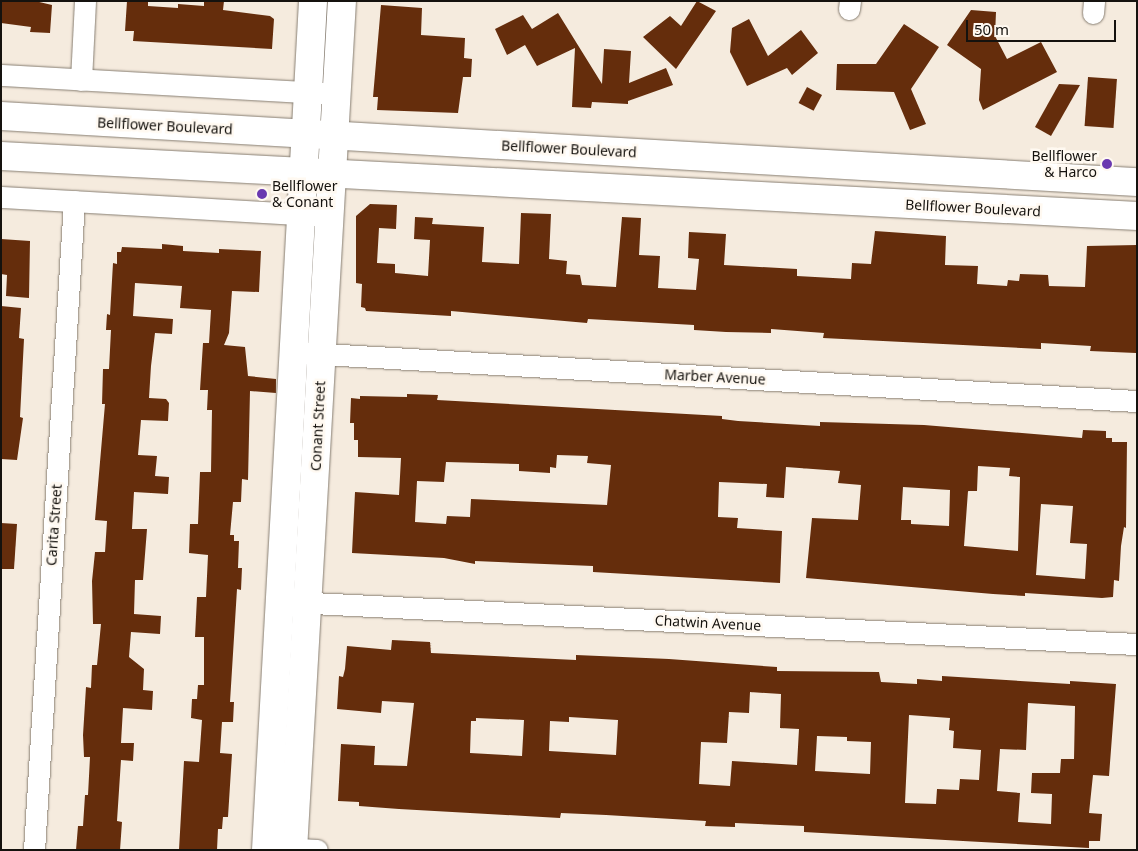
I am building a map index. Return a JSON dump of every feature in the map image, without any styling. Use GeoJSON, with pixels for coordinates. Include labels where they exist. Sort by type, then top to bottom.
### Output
{"type":"FeatureCollection","features":[{"type":"Feature","properties":{"kind":"main road","name":"Conant Street"},"geometry":{"type":"LineString","coordinates":[[266,848],[313,1]]}},
{"type":"Feature","properties":{"kind":"main road","name":"Conant Street"},"geometry":{"type":"LineString","coordinates":[[301,849],[307,603],[342,1]]}},
{"type":"Feature","properties":{"kind":"main road","name":"Bellflower Boulevard"},"geometry":{"type":"LineString","coordinates":[[1,116],[1137,182]]}},
{"type":"Feature","properties":{"kind":"main road","name":"Bellflower Boulevard"},"geometry":{"type":"LineString","coordinates":[[1,156],[332,175],[1137,216]]}},
{"type":"Feature","properties":{"kind":"street"},"geometry":{"type":"LineString","coordinates":[[81,80],[85,1]]}},
{"type":"Feature","properties":{"kind":"street"},"geometry":{"type":"LineString","coordinates":[[1,75],[336,94]]}},
{"type":"Feature","properties":{"kind":"street"},"geometry":{"type":"LineString","coordinates":[[1,197],[330,216]]}},
{"type":"Feature","properties":{"kind":"street","name":"Carita Street"},"geometry":{"type":"LineString","coordinates":[[34,850],[74,201]]}},
{"type":"Feature","properties":{"kind":"street","name":"Marber Avenue"},"geometry":{"type":"LineString","coordinates":[[294,353],[1137,401]]}},
{"type":"Feature","properties":{"kind":"street","name":"Chatwin Avenue"},"geometry":{"type":"LineString","coordinates":[[280,601],[1137,644]]}},
{"type":"Feature","properties":{"kind":"street"},"geometry":{"type":"LineString","coordinates":[[266,848],[301,849]]}},
{"type":"Feature","properties":{"kind":"building"},"geometry":{"type":"Polygon","coordinates":[[[35,1],[52,5],[50,33],[30,32],[31,27],[1,23],[2,2],[35,1]]]}},
{"type":"Feature","properties":{"kind":"building"},"geometry":{"type":"Polygon","coordinates":[[[127,1],[148,1],[148,6],[178,8],[178,4],[204,6],[204,1],[224,1],[223,10],[270,16],[274,19],[272,49],[133,41],[134,31],[125,31],[127,1]]]}},
{"type":"Feature","properties":{"kind":"building"},"geometry":{"type":"Polygon","coordinates":[[[697,1],[716,11],[676,69],[643,37],[670,16],[681,26],[697,1]]]}},
{"type":"Feature","properties":{"kind":"building"},"geometry":{"type":"Polygon","coordinates":[[[381,5],[422,8],[421,35],[465,38],[464,58],[472,59],[471,77],[463,77],[458,113],[377,110],[378,97],[373,97],[381,5]]]}},
{"type":"Feature","properties":{"kind":"building"},"geometry":{"type":"Polygon","coordinates":[[[971,10],[996,12],[995,36],[1007,59],[1041,42],[1057,72],[983,110],[979,100],[981,69],[947,45],[971,10]]]}},
{"type":"Feature","properties":{"kind":"building"},"geometry":{"type":"Polygon","coordinates":[[[558,13],[602,84],[604,49],[631,51],[629,83],[666,68],[673,85],[628,101],[628,104],[592,102],[591,108],[572,107],[575,48],[537,66],[525,45],[507,55],[495,29],[523,15],[532,29],[558,13]]]}},
{"type":"Feature","properties":{"kind":"building"},"geometry":{"type":"Polygon","coordinates":[[[749,19],[768,56],[801,30],[818,53],[792,75],[787,68],[747,86],[730,52],[732,28],[749,19]]]}},
{"type":"Feature","properties":{"kind":"building"},"geometry":{"type":"Polygon","coordinates":[[[904,24],[939,47],[911,89],[926,124],[910,130],[894,92],[836,90],[837,64],[876,64],[904,24]]]}},
{"type":"Feature","properties":{"kind":"building"},"geometry":{"type":"Polygon","coordinates":[[[1088,77],[1117,79],[1114,128],[1085,126],[1088,77]]]}},
{"type":"Feature","properties":{"kind":"building"},"geometry":{"type":"Polygon","coordinates":[[[1059,84],[1080,85],[1051,136],[1035,127],[1059,84]]]}},
{"type":"Feature","properties":{"kind":"building"},"geometry":{"type":"Polygon","coordinates":[[[807,87],[822,95],[814,111],[799,103],[807,87]]]}},
{"type":"Feature","properties":{"kind":"building"},"geometry":{"type":"Polygon","coordinates":[[[370,204],[397,205],[396,229],[379,228],[377,263],[395,264],[395,273],[428,276],[430,240],[414,239],[415,217],[433,218],[432,224],[484,227],[482,262],[519,264],[521,213],[551,214],[549,259],[567,261],[566,274],[580,275],[582,285],[616,287],[622,217],[641,218],[639,255],[660,256],[658,288],[696,290],[699,259],[688,258],[689,232],[726,234],[724,265],[797,269],[797,276],[851,279],[852,263],[871,264],[875,231],[946,236],[945,265],[978,266],[977,284],[1007,286],[1008,280],[1019,281],[1020,274],[1048,275],[1049,286],[1085,287],[1087,246],[1137,245],[1136,353],[1090,351],[1091,346],[1041,343],[1041,349],[823,338],[824,333],[771,329],[771,333],[726,332],[694,330],[694,325],[588,319],[587,323],[451,311],[451,316],[366,311],[365,308],[361,307],[362,284],[356,283],[356,216],[370,204]]]}},
{"type":"Feature","properties":{"kind":"building"},"geometry":{"type":"Polygon","coordinates":[[[1,239],[30,241],[29,298],[6,296],[7,275],[1,274],[1,239]]]}},
{"type":"Feature","properties":{"kind":"building"},"geometry":{"type":"Polygon","coordinates":[[[162,244],[183,246],[183,251],[219,253],[219,249],[261,251],[259,292],[232,291],[229,333],[224,345],[245,347],[248,376],[276,379],[276,393],[250,391],[248,480],[242,479],[241,502],[233,502],[230,535],[234,535],[234,541],[239,541],[238,568],[242,568],[241,590],[237,589],[230,702],[234,702],[233,722],[222,722],[220,753],[232,754],[228,817],[223,817],[222,829],[218,829],[217,850],[179,850],[184,761],[199,762],[202,720],[191,718],[192,699],[197,699],[198,685],[204,685],[204,637],[195,637],[197,597],[206,597],[208,555],[189,553],[190,524],[198,524],[200,472],[211,472],[212,410],[207,410],[208,390],[200,390],[203,343],[209,343],[211,310],[180,308],[182,286],[135,283],[133,316],[173,319],[172,334],[155,333],[149,398],[166,399],[169,403],[168,421],[141,420],[138,455],[157,456],[155,476],[169,477],[168,494],[134,492],[132,529],[147,529],[143,580],[135,580],[134,614],[161,616],[160,634],[131,632],[129,657],[144,669],[143,690],[153,691],[152,710],[123,708],[121,743],[134,743],[133,761],[121,760],[117,821],[122,822],[120,850],[76,850],[78,826],[83,826],[85,795],[88,795],[90,757],[84,757],[83,735],[86,687],[91,688],[92,665],[97,665],[101,624],[93,624],[92,581],[95,552],[105,552],[107,521],[95,520],[105,404],[102,404],[103,369],[109,369],[111,330],[106,330],[107,314],[110,315],[113,263],[117,264],[117,252],[121,252],[122,247],[162,249],[162,244]]]}},
{"type":"Feature","properties":{"kind":"building"},"geometry":{"type":"Polygon","coordinates":[[[1,306],[21,308],[19,338],[24,339],[20,417],[23,418],[17,460],[1,459],[1,306]]]}},
{"type":"Feature","properties":{"kind":"building"},"geometry":{"type":"Polygon","coordinates":[[[407,394],[438,395],[437,400],[722,416],[722,419],[738,421],[820,426],[820,422],[924,425],[1082,438],[1083,430],[1106,431],[1106,438],[1112,438],[1112,442],[1127,442],[1126,528],[1124,527],[1121,546],[1119,581],[1114,580],[1113,597],[1102,598],[1025,593],[1025,596],[993,594],[806,578],[812,518],[858,520],[861,485],[838,483],[840,471],[786,467],[784,498],[766,497],[767,484],[719,482],[718,517],[738,518],[737,528],[782,531],[780,583],[593,572],[593,566],[475,561],[475,564],[444,558],[352,553],[355,492],[399,495],[401,458],[358,457],[358,440],[354,440],[354,423],[350,423],[351,398],[360,399],[360,396],[407,397],[407,394]],[[557,455],[556,468],[550,467],[550,473],[519,471],[519,464],[446,462],[444,482],[417,481],[415,522],[446,524],[447,516],[470,517],[471,499],[607,505],[611,465],[587,463],[588,456],[557,455]],[[978,466],[977,491],[968,491],[964,546],[1018,551],[1020,477],[1009,476],[1010,468],[978,466]],[[903,487],[901,520],[911,520],[911,524],[949,526],[950,490],[903,487]],[[1041,504],[1036,575],[1085,579],[1087,544],[1070,543],[1073,506],[1041,504]]]}},
{"type":"Feature","properties":{"kind":"building"},"geometry":{"type":"Polygon","coordinates":[[[1,523],[17,524],[14,569],[1,569],[1,523]]]}},
{"type":"Feature","properties":{"kind":"building"},"geometry":{"type":"Polygon","coordinates":[[[392,640],[430,642],[431,653],[576,660],[576,655],[669,659],[777,667],[777,671],[879,672],[881,682],[917,684],[917,679],[942,681],[942,676],[1070,684],[1070,681],[1116,684],[1109,776],[1093,775],[1089,813],[1102,814],[1100,841],[1089,841],[1089,848],[804,832],[804,826],[735,823],[735,827],[705,826],[706,821],[606,815],[561,813],[560,818],[399,809],[359,806],[359,802],[338,801],[341,744],[375,746],[374,765],[407,766],[414,703],[382,701],[381,713],[337,709],[339,676],[343,677],[347,646],[391,650],[392,640]],[[750,692],[749,713],[729,712],[727,743],[701,742],[699,784],[730,786],[732,761],[797,765],[799,729],[780,728],[781,694],[750,692]],[[1028,703],[1026,750],[1000,749],[997,791],[1020,793],[1018,822],[1051,824],[1052,794],[1031,793],[1032,773],[1060,773],[1061,759],[1074,759],[1075,706],[1028,703]],[[909,715],[905,803],[936,804],[937,789],[959,790],[960,779],[979,780],[981,750],[953,748],[954,731],[949,730],[950,718],[909,715]],[[569,717],[569,722],[550,721],[549,751],[616,755],[618,720],[569,717]],[[476,718],[476,721],[471,721],[470,753],[522,756],[524,720],[476,718]],[[817,736],[815,771],[870,774],[871,742],[847,741],[847,737],[817,736]]]}},
{"type":"Feature","properties":{"kind":"place","name":"Bellflower & Harco"},"geometry":{"type":"Point","coordinates":[1107,164]}},
{"type":"Feature","properties":{"kind":"place","name":"Bellflower & Conant"},"geometry":{"type":"Point","coordinates":[262,194]}}]}
